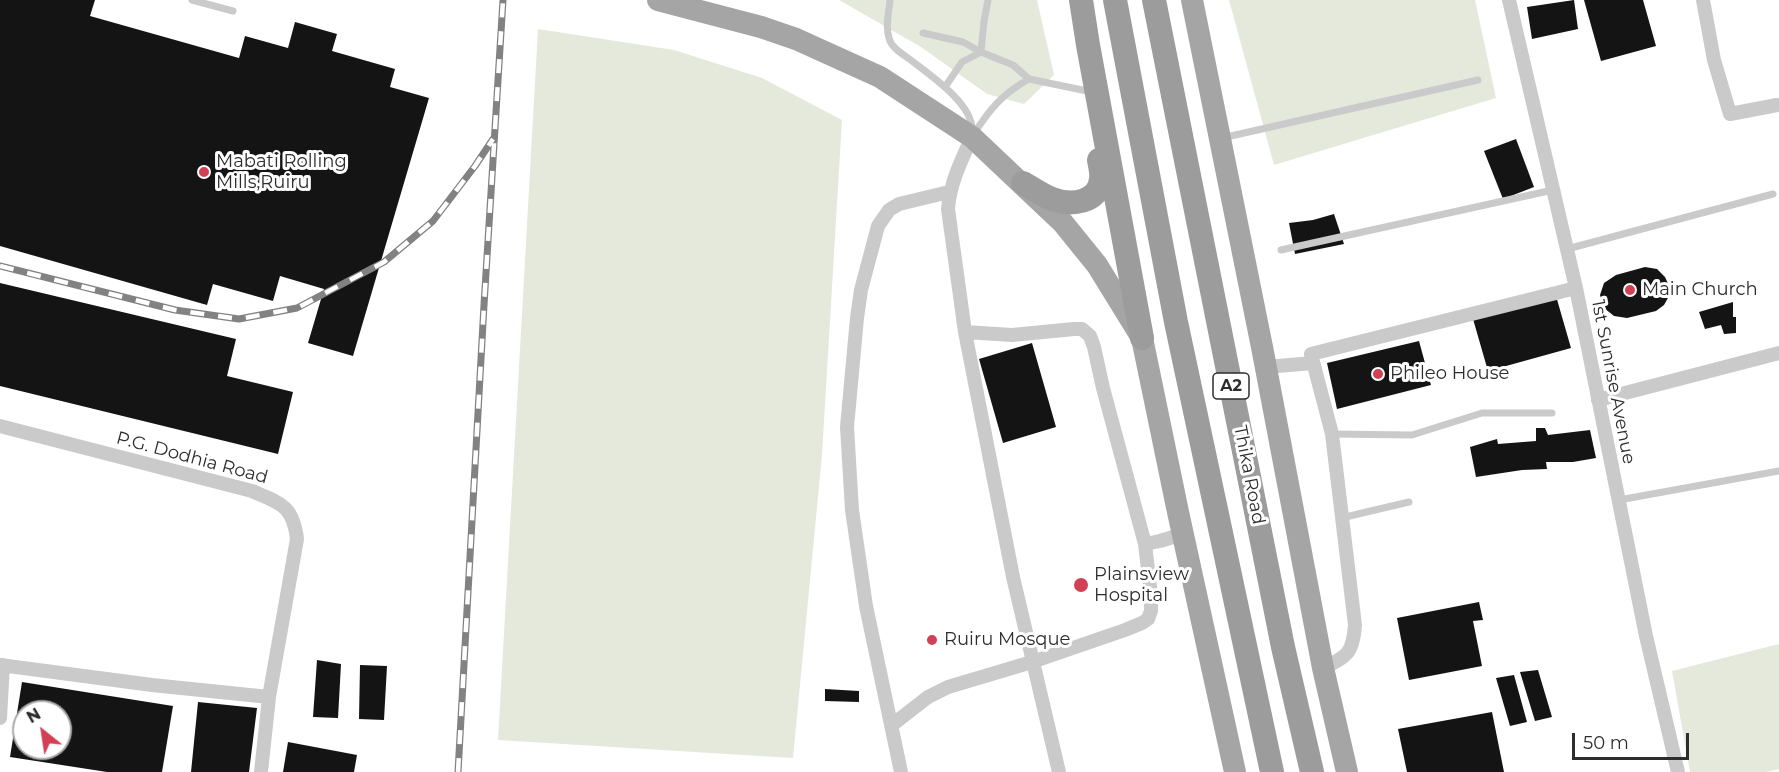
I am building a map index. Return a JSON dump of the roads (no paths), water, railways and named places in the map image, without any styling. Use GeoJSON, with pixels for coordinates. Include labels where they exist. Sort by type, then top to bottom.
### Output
{"type":"FeatureCollection","features":[{"type":"Feature","properties":{"kind":"highway"},"geometry":{"type":"LineString","coordinates":[[1081,0],[1142,338]]}},
{"type":"Feature","properties":{"kind":"highway","name":"A2"},"geometry":{"type":"LineString","coordinates":[[1115,0],[1176,322],[1272,772]]}},
{"type":"Feature","properties":{"kind":"highway","name":"Thika Road"},"geometry":{"type":"LineString","coordinates":[[1154,0],[1281,635],[1312,772]]}},
{"type":"Feature","properties":{"kind":"highway"},"geometry":{"type":"LineString","coordinates":[[1023,183],[1053,199],[1077,203],[1092,197],[1099,189],[1101,178],[1088,45]]}},
{"type":"Feature","properties":{"kind":"main road"},"geometry":{"type":"LineString","coordinates":[[657,0],[761,27],[796,39],[880,77],[972,137],[1063,223],[1097,265],[1142,338],[1235,772]]}},
{"type":"Feature","properties":{"kind":"main road","name":"Thika Road"},"geometry":{"type":"LineString","coordinates":[[1192,0],[1266,367],[1323,668],[1347,772]]}},
{"type":"Feature","properties":{"kind":"street","name":"1st Sunrise Avenue"},"geometry":{"type":"LineString","coordinates":[[1509,0],[1576,288],[1646,636],[1678,772]]}},
{"type":"Feature","properties":{"kind":"street"},"geometry":{"type":"LineString","coordinates":[[1703,0],[1714,60],[1730,114],[1777,105]]}},
{"type":"Feature","properties":{"kind":"street"},"geometry":{"type":"LineString","coordinates":[[972,137],[949,192],[948,209],[965,332],[1013,577],[1059,772]]}},
{"type":"Feature","properties":{"kind":"street"},"geometry":{"type":"LineString","coordinates":[[901,772],[866,606],[852,510],[847,427],[861,290],[878,226],[889,210],[899,204],[949,192]]}},
{"type":"Feature","properties":{"kind":"street"},"geometry":{"type":"LineString","coordinates":[[1323,668],[1342,659],[1350,649],[1354,639],[1355,625],[1332,434],[1311,354],[1576,288]]}},
{"type":"Feature","properties":{"kind":"street"},"geometry":{"type":"LineString","coordinates":[[892,725],[928,697],[948,687],[1032,662],[1125,630],[1148,619],[1151,610],[1145,544],[1090,336],[1082,329],[1012,335],[965,332]]}},
{"type":"Feature","properties":{"kind":"street"},"geometry":{"type":"LineString","coordinates":[[1598,400],[1779,353]]}},
{"type":"Feature","properties":{"kind":"street"},"geometry":{"type":"LineString","coordinates":[[1266,367],[1313,363]]}},
{"type":"Feature","properties":{"kind":"street","name":"P.G. Dodhia Road"},"geometry":{"type":"LineString","coordinates":[[0,426],[252,490],[277,501],[288,510],[295,522],[297,539],[269,697],[261,772]]}},
{"type":"Feature","properties":{"kind":"street"},"geometry":{"type":"LineString","coordinates":[[1145,544],[1160,542],[1183,534]]}},
{"type":"Feature","properties":{"kind":"street"},"geometry":{"type":"LineString","coordinates":[[0,718],[1,665],[152,685],[269,697]]}},
{"type":"Feature","properties":{"kind":"lane"},"geometry":{"type":"LineString","coordinates":[[192,0],[234,11]]}},
{"type":"Feature","properties":{"kind":"lane"},"geometry":{"type":"LineString","coordinates":[[890,0],[889,38],[897,49],[957,98],[972,126],[972,137]]}},
{"type":"Feature","properties":{"kind":"lane"},"geometry":{"type":"LineString","coordinates":[[981,52],[988,0]]}},
{"type":"Feature","properties":{"kind":"lane"},"geometry":{"type":"LineString","coordinates":[[923,33],[963,42],[1013,65],[1029,79],[1092,92]]}},
{"type":"Feature","properties":{"kind":"lane"},"geometry":{"type":"LineString","coordinates":[[945,87],[963,62],[981,52]]}},
{"type":"Feature","properties":{"kind":"lane"},"geometry":{"type":"LineString","coordinates":[[972,137],[990,109],[1013,88],[1029,79]]}},
{"type":"Feature","properties":{"kind":"lane"},"geometry":{"type":"LineString","coordinates":[[1220,138],[1478,80]]}},
{"type":"Feature","properties":{"kind":"lane"},"geometry":{"type":"LineString","coordinates":[[1281,250],[1553,190]]}},
{"type":"Feature","properties":{"kind":"lane"},"geometry":{"type":"LineString","coordinates":[[1567,249],[1773,194]]}},
{"type":"Feature","properties":{"kind":"lane"},"geometry":{"type":"LineString","coordinates":[[1332,434],[1412,435],[1482,412],[1552,413]]}},
{"type":"Feature","properties":{"kind":"lane"},"geometry":{"type":"LineString","coordinates":[[1619,501],[1779,471]]}},
{"type":"Feature","properties":{"kind":"lane"},"geometry":{"type":"LineString","coordinates":[[1341,518],[1409,502]]}},
{"type":"Feature","properties":{"kind":"railway"},"geometry":{"type":"LineString","coordinates":[[458,772],[503,0]]}},
{"type":"Feature","properties":{"kind":"railway"},"geometry":{"type":"LineString","coordinates":[[0,266],[175,310],[239,319],[297,308],[384,262],[433,221],[493,139]]}},
{"type":"Feature","properties":{"kind":"place","name":"Mabati Rolling Mills,Ruiru"},"geometry":{"type":"Point","coordinates":[204,172]}},
{"type":"Feature","properties":{"kind":"place","name":"Main Church"},"geometry":{"type":"Point","coordinates":[1630,290]}},
{"type":"Feature","properties":{"kind":"place","name":"Phileo House"},"geometry":{"type":"Point","coordinates":[1378,374]}},
{"type":"Feature","properties":{"kind":"place","name":"Plainsview Hospital"},"geometry":{"type":"Point","coordinates":[1081,585]}},
{"type":"Feature","properties":{"kind":"place","name":"Ruiru Mosque"},"geometry":{"type":"Point","coordinates":[932,640]}}]}
